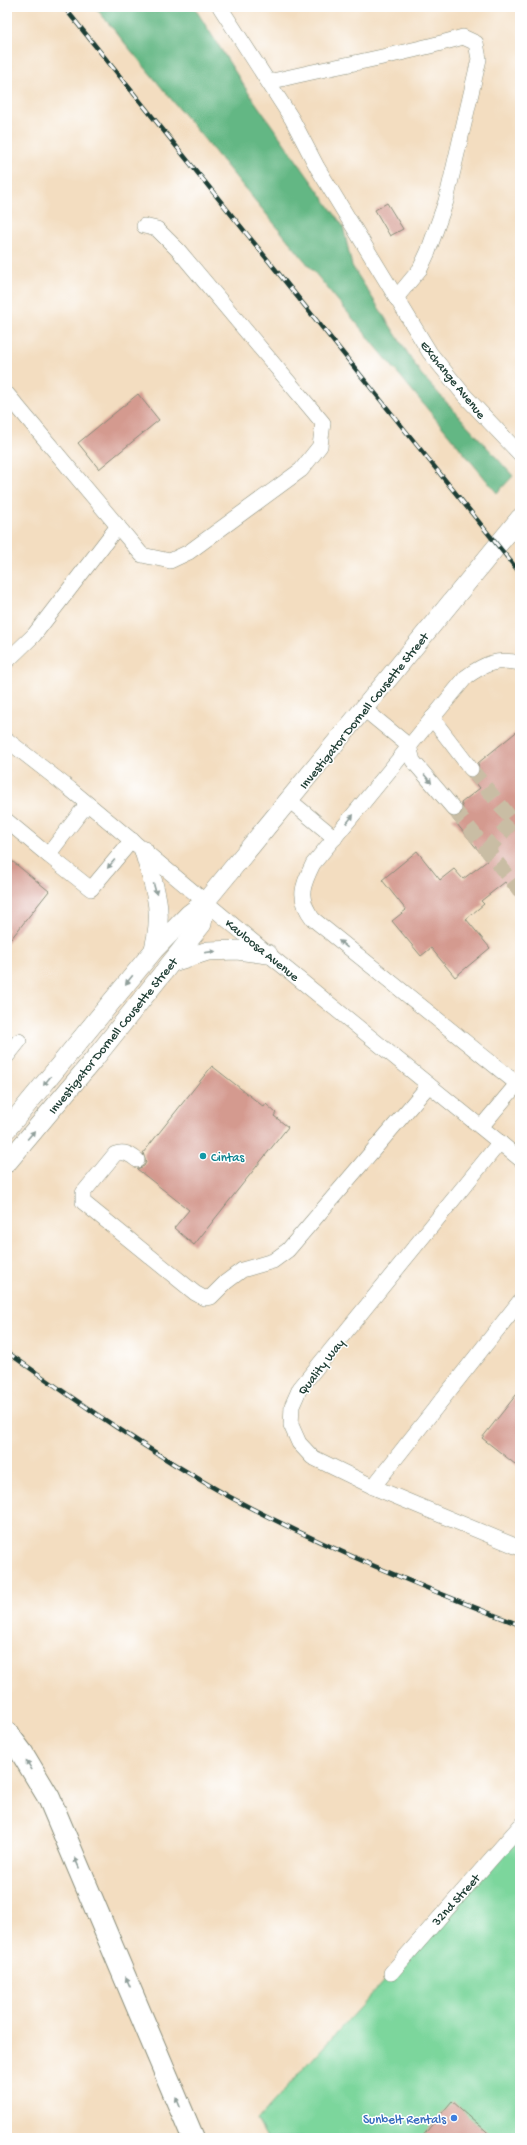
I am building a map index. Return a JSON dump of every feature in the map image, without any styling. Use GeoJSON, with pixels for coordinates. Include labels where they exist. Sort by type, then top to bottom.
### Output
{"type":"FeatureCollection","features":[{"type":"Feature","properties":{"kind":"highway"},"geometry":{"type":"LineString","coordinates":[[7,1733],[22,1753],[49,1798],[193,2138]]}},
{"type":"Feature","properties":{"kind":"main road","name":"Investigator Dornell Cousette Street"},"geometry":{"type":"LineString","coordinates":[[7,1129],[154,950],[189,914],[206,902],[520,518]]}},
{"type":"Feature","properties":{"kind":"main road"},"geometry":{"type":"LineString","coordinates":[[138,846],[156,894],[159,913],[159,928],[154,950]]}},
{"type":"Feature","properties":{"kind":"main road","name":"Investigator Dornell Cousette Street"},"geometry":{"type":"LineString","coordinates":[[7,1163],[173,962],[202,924],[206,902]]}},
{"type":"Feature","properties":{"kind":"main road"},"geometry":{"type":"LineString","coordinates":[[173,962],[208,951],[237,950],[268,954]]}},
{"type":"Feature","properties":{"kind":"street","name":"Exchange Avenue"},"geometry":{"type":"LineString","coordinates":[[220,7],[269,82],[430,353],[465,396],[520,454]]}},
{"type":"Feature","properties":{"kind":"street"},"geometry":{"type":"LineString","coordinates":[[269,82],[320,69],[428,47],[463,37],[476,43],[479,59],[446,201],[428,252],[420,269],[396,298]]}},
{"type":"Feature","properties":{"kind":"street"},"geometry":{"type":"LineString","coordinates":[[7,394],[142,555],[170,561],[189,552],[300,470],[320,446],[323,423],[179,251],[157,229],[144,226]]}},
{"type":"Feature","properties":{"kind":"street"},"geometry":{"type":"LineString","coordinates":[[7,661],[34,635],[118,526]]}},
{"type":"Feature","properties":{"kind":"street"},"geometry":{"type":"LineString","coordinates":[[481,1127],[519,1085],[313,919],[307,911],[301,896],[305,880],[313,864],[466,677],[484,664],[508,660],[520,662]]}},
{"type":"Feature","properties":{"kind":"street"},"geometry":{"type":"LineString","coordinates":[[364,708],[409,746],[413,761],[454,809]]}},
{"type":"Feature","properties":{"kind":"street"},"geometry":{"type":"LineString","coordinates":[[432,718],[471,769]]}},
{"type":"Feature","properties":{"kind":"street","name":"Kauloosa Avenue"},"geometry":{"type":"LineString","coordinates":[[7,740],[520,1158]]}},
{"type":"Feature","properties":{"kind":"street"},"geometry":{"type":"LineString","coordinates":[[289,800],[334,838]]}},
{"type":"Feature","properties":{"kind":"street"},"geometry":{"type":"LineString","coordinates":[[48,855],[87,804]]}},
{"type":"Feature","properties":{"kind":"street"},"geometry":{"type":"LineString","coordinates":[[7,821],[91,889],[138,846]]}},
{"type":"Feature","properties":{"kind":"street"},"geometry":{"type":"LineString","coordinates":[[7,1056],[19,1041]]}},
{"type":"Feature","properties":{"kind":"street"},"geometry":{"type":"LineString","coordinates":[[137,1160],[131,1155],[122,1152],[115,1154],[83,1193],[82,1202],[195,1293],[204,1298],[211,1297],[226,1282],[242,1270],[273,1261],[288,1250],[429,1085]]}},
{"type":"Feature","properties":{"kind":"street","name":"Quality Way"},"geometry":{"type":"LineString","coordinates":[[500,1142],[381,1286],[348,1330],[311,1373],[300,1388],[292,1406],[291,1425],[299,1444],[312,1457],[373,1487],[462,1526],[520,1548]]}},
{"type":"Feature","properties":{"kind":"street"},"geometry":{"type":"LineString","coordinates":[[373,1487],[520,1301]]}},
{"type":"Feature","properties":{"kind":"street","name":"32nd Street"},"geometry":{"type":"LineString","coordinates":[[391,1973],[520,1826]]}},
{"type":"Feature","properties":{"kind":"green space"},"geometry":{"type":"Polygon","coordinates":[[[95,7],[194,7],[248,92],[343,226],[352,266],[421,374],[513,476],[497,493],[95,7]]]}},
{"type":"Feature","properties":{"kind":"green space"},"geometry":{"type":"Polygon","coordinates":[[[520,1827],[520,2138],[267,2138],[257,2120],[391,1973],[520,1827]]]}},
{"type":"Feature","properties":{"kind":"building"},"geometry":{"type":"Polygon","coordinates":[[[387,203],[403,229],[390,236],[375,210],[387,203]]]}},
{"type":"Feature","properties":{"kind":"building"},"geometry":{"type":"Polygon","coordinates":[[[138,394],[159,420],[99,469],[78,443],[138,394]]]}},
{"type":"Feature","properties":{"kind":"building"},"geometry":{"type":"Polygon","coordinates":[[[520,729],[520,901],[505,882],[481,901],[484,904],[466,919],[490,948],[455,977],[431,948],[421,956],[392,921],[406,910],[382,880],[417,851],[440,880],[454,869],[463,879],[487,861],[452,818],[460,816],[463,808],[461,803],[480,788],[472,778],[479,772],[478,763],[520,729]]]}},
{"type":"Feature","properties":{"kind":"building"},"geometry":{"type":"Polygon","coordinates":[[[7,857],[49,891],[7,944],[7,857]]]}},
{"type":"Feature","properties":{"kind":"building","name":"Cintas"},"geometry":{"type":"Polygon","coordinates":[[[212,1066],[264,1107],[266,1104],[276,1113],[274,1116],[288,1127],[194,1245],[174,1228],[189,1210],[137,1169],[144,1166],[146,1162],[143,1153],[212,1066]]]}},
{"type":"Feature","properties":{"kind":"building"},"geometry":{"type":"Polygon","coordinates":[[[520,1390],[520,1468],[482,1438],[520,1390]]]}},
{"type":"Feature","properties":{"kind":"building","name":"Sunbelt Rentals"},"geometry":{"type":"Polygon","coordinates":[[[452,2101],[494,2138],[421,2138],[452,2101]]]}},
{"type":"Feature","properties":{"kind":"tunnel"},"geometry":{"type":"LineString","coordinates":[[471,769],[513,821],[487,850]]}},
{"type":"Feature","properties":{"kind":"tunnel"},"geometry":{"type":"LineString","coordinates":[[454,809],[520,891]]}},
{"type":"Feature","properties":{"kind":"railway"},"geometry":{"type":"LineString","coordinates":[[64,7],[520,573]]}},
{"type":"Feature","properties":{"kind":"railway"},"geometry":{"type":"LineString","coordinates":[[7,1352],[117,1428],[201,1481],[230,1497],[301,1533],[373,1566],[520,1625]]}},
{"type":"Feature","properties":{"kind":"place","name":"Cintas"},"geometry":{"type":"Point","coordinates":[203,1156]}},
{"type":"Feature","properties":{"kind":"place","name":"Sunbelt Rentals"},"geometry":{"type":"Point","coordinates":[454,2118]}}]}
